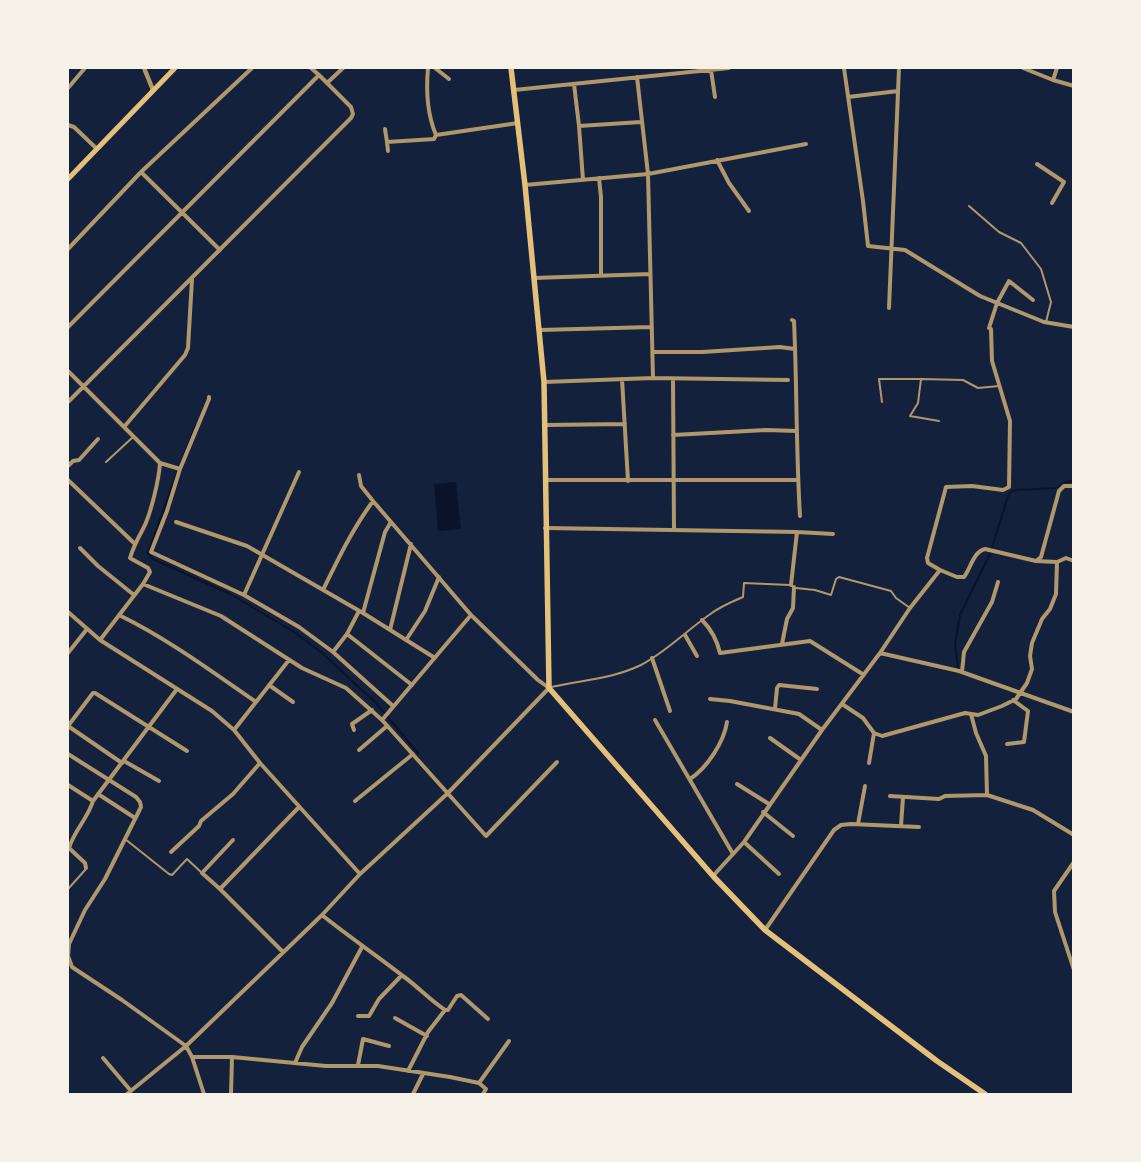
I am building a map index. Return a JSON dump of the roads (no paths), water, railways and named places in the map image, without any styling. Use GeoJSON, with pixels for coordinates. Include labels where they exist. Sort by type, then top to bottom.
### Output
{"type":"FeatureCollection","features":[{"type":"Feature","properties":{"kind":"main road"},"geometry":{"type":"LineString","coordinates":[[68,179],[175,68]]}},
{"type":"Feature","properties":{"kind":"main road"},"geometry":{"type":"LineString","coordinates":[[511,68],[525,185],[544,382],[549,688],[714,876],[765,930],[937,1061],[984,1093]]}},
{"type":"Feature","properties":{"kind":"street"},"geometry":{"type":"LineString","coordinates":[[68,88],[86,68]]}},
{"type":"Feature","properties":{"kind":"street"},"geometry":{"type":"LineString","coordinates":[[144,68],[152,90]]}},
{"type":"Feature","properties":{"kind":"street"},"geometry":{"type":"LineString","coordinates":[[68,249],[140,172],[252,68]]}},
{"type":"Feature","properties":{"kind":"street"},"geometry":{"type":"LineString","coordinates":[[68,402],[351,118],[353,114],[351,108],[311,68]]}},
{"type":"Feature","properties":{"kind":"street"},"geometry":{"type":"LineString","coordinates":[[327,83],[343,68]]}},
{"type":"Feature","properties":{"kind":"street"},"geometry":{"type":"LineString","coordinates":[[428,68],[426,89],[432,125],[436,135]]}},
{"type":"Feature","properties":{"kind":"street"},"geometry":{"type":"LineString","coordinates":[[435,68],[449,79]]}},
{"type":"Feature","properties":{"kind":"street"},"geometry":{"type":"LineString","coordinates":[[514,90],[729,68]]}},
{"type":"Feature","properties":{"kind":"street"},"geometry":{"type":"LineString","coordinates":[[844,68],[868,246],[905,250],[980,296],[1046,322],[1074,327]]}},
{"type":"Feature","properties":{"kind":"street"},"geometry":{"type":"LineString","coordinates":[[889,308],[899,68]]}},
{"type":"Feature","properties":{"kind":"street"},"geometry":{"type":"LineString","coordinates":[[1023,68],[1074,86]]}},
{"type":"Feature","properties":{"kind":"street"},"geometry":{"type":"LineString","coordinates":[[1053,80],[1057,68]]}},
{"type":"Feature","properties":{"kind":"street"},"geometry":{"type":"LineString","coordinates":[[711,70],[715,97]]}},
{"type":"Feature","properties":{"kind":"street"},"geometry":{"type":"LineString","coordinates":[[68,327],[319,75]]}},
{"type":"Feature","properties":{"kind":"street"},"geometry":{"type":"LineString","coordinates":[[637,77],[648,174],[653,378]]}},
{"type":"Feature","properties":{"kind":"street"},"geometry":{"type":"LineString","coordinates":[[574,84],[583,180]]}},
{"type":"Feature","properties":{"kind":"street"},"geometry":{"type":"LineString","coordinates":[[848,97],[898,91]]}},
{"type":"Feature","properties":{"kind":"street"},"geometry":{"type":"LineString","coordinates":[[579,126],[641,122]]}},
{"type":"Feature","properties":{"kind":"street"},"geometry":{"type":"LineString","coordinates":[[387,142],[434,139],[436,135],[518,124]]}},
{"type":"Feature","properties":{"kind":"street"},"geometry":{"type":"LineString","coordinates":[[68,125],[75,128],[97,149]]}},
{"type":"Feature","properties":{"kind":"street"},"geometry":{"type":"LineString","coordinates":[[385,129],[388,152]]}},
{"type":"Feature","properties":{"kind":"street"},"geometry":{"type":"LineString","coordinates":[[525,185],[648,174],[806,144]]}},
{"type":"Feature","properties":{"kind":"street"},"geometry":{"type":"LineString","coordinates":[[717,160],[729,183],[749,211]]}},
{"type":"Feature","properties":{"kind":"street"},"geometry":{"type":"LineString","coordinates":[[1037,164],[1064,182],[1052,203]]}},
{"type":"Feature","properties":{"kind":"street"},"geometry":{"type":"LineString","coordinates":[[140,172],[220,250]]}},
{"type":"Feature","properties":{"kind":"street"},"geometry":{"type":"LineString","coordinates":[[599,178],[601,197],[601,274]]}},
{"type":"Feature","properties":{"kind":"street"},"geometry":{"type":"LineString","coordinates":[[534,278],[601,274],[650,274]]}},
{"type":"Feature","properties":{"kind":"street"},"geometry":{"type":"LineString","coordinates":[[124,428],[185,355],[188,348],[192,279]]}},
{"type":"Feature","properties":{"kind":"street"},"geometry":{"type":"LineString","coordinates":[[1033,300],[1009,281],[997,303],[989,328],[991,329],[992,361],[1010,421],[1009,487],[1003,490],[970,486],[946,487],[927,560],[928,563],[940,570],[962,578],[965,576],[978,552],[989,549],[1036,561],[1057,562],[1066,558],[1074,561]]}},
{"type":"Feature","properties":{"kind":"street"},"geometry":{"type":"LineString","coordinates":[[792,320],[794,322],[800,516]]}},
{"type":"Feature","properties":{"kind":"street"},"geometry":{"type":"LineString","coordinates":[[540,330],[652,327]]}},
{"type":"Feature","properties":{"kind":"street"},"geometry":{"type":"LineString","coordinates":[[653,352],[702,352],[780,347],[795,349]]}},
{"type":"Feature","properties":{"kind":"street"},"geometry":{"type":"LineString","coordinates":[[68,371],[160,463],[180,469]]}},
{"type":"Feature","properties":{"kind":"street"},"geometry":{"type":"LineString","coordinates":[[544,382],[653,378],[788,380]]}},
{"type":"Feature","properties":{"kind":"street"},"geometry":{"type":"LineString","coordinates":[[622,379],[628,481]]}},
{"type":"Feature","properties":{"kind":"street"},"geometry":{"type":"LineString","coordinates":[[673,379],[674,530]]}},
{"type":"Feature","properties":{"kind":"street"},"geometry":{"type":"LineString","coordinates":[[209,397],[180,469],[167,511],[151,552],[244,595],[298,627],[333,652],[393,706]]}},
{"type":"Feature","properties":{"kind":"street"},"geometry":{"type":"LineString","coordinates":[[545,426],[625,424]]}},
{"type":"Feature","properties":{"kind":"street"},"geometry":{"type":"LineString","coordinates":[[673,434],[766,430],[797,431]]}},
{"type":"Feature","properties":{"kind":"street"},"geometry":{"type":"LineString","coordinates":[[68,466],[73,461],[79,460],[98,438]]}},
{"type":"Feature","properties":{"kind":"street"},"geometry":{"type":"LineString","coordinates":[[100,640],[150,572],[148,568],[130,558],[134,543],[144,527],[159,476],[160,463]]}},
{"type":"Feature","properties":{"kind":"street"},"geometry":{"type":"LineString","coordinates":[[244,595],[299,472]]}},
{"type":"Feature","properties":{"kind":"street"},"geometry":{"type":"LineString","coordinates":[[127,1094],[186,1046],[322,915],[360,874],[448,793],[549,688],[538,680],[471,615],[361,486],[359,475]]}},
{"type":"Feature","properties":{"kind":"street"},"geometry":{"type":"LineString","coordinates":[[68,480],[134,543]]}},
{"type":"Feature","properties":{"kind":"street"},"geometry":{"type":"LineString","coordinates":[[546,480],[798,480]]}},
{"type":"Feature","properties":{"kind":"street"},"geometry":{"type":"LineString","coordinates":[[1036,561],[1041,557],[1059,490],[1064,486],[1073,484]]}},
{"type":"Feature","properties":{"kind":"street"},"geometry":{"type":"LineString","coordinates":[[323,590],[344,544],[373,501]]}},
{"type":"Feature","properties":{"kind":"street"},"geometry":{"type":"LineString","coordinates":[[176,522],[247,546],[435,658]]}},
{"type":"Feature","properties":{"kind":"street"},"geometry":{"type":"LineString","coordinates":[[363,614],[385,532],[391,522]]}},
{"type":"Feature","properties":{"kind":"street"},"geometry":{"type":"LineString","coordinates":[[545,528],[833,534]]}},
{"type":"Feature","properties":{"kind":"street"},"geometry":{"type":"LineString","coordinates":[[782,644],[787,619],[793,608],[792,586],[797,532]]}},
{"type":"Feature","properties":{"kind":"street"},"geometry":{"type":"LineString","coordinates":[[390,630],[411,544]]}},
{"type":"Feature","properties":{"kind":"street"},"geometry":{"type":"LineString","coordinates":[[80,548],[98,566],[134,595]]}},
{"type":"Feature","properties":{"kind":"street"},"geometry":{"type":"LineString","coordinates":[[842,704],[863,718],[874,733],[887,735],[965,713],[978,715],[1013,700],[1021,693],[1027,683],[1032,669],[1030,656],[1032,643],[1042,619],[1050,609],[1056,594],[1057,562]]}},
{"type":"Feature","properties":{"kind":"street"},"geometry":{"type":"LineString","coordinates":[[714,876],[744,842],[763,812],[822,730],[880,653],[910,608],[940,570]]}},
{"type":"Feature","properties":{"kind":"street"},"geometry":{"type":"LineString","coordinates":[[406,640],[425,611],[439,578]]}},
{"type":"Feature","properties":{"kind":"street"},"geometry":{"type":"LineString","coordinates":[[962,672],[964,652],[992,602],[998,582]]}},
{"type":"Feature","properties":{"kind":"street"},"geometry":{"type":"LineString","coordinates":[[143,584],[221,616],[290,660],[346,688],[383,719],[387,726],[486,836],[557,762]]}},
{"type":"Feature","properties":{"kind":"street"},"geometry":{"type":"LineString","coordinates":[[333,652],[347,634],[358,611]]}},
{"type":"Feature","properties":{"kind":"street"},"geometry":{"type":"LineString","coordinates":[[68,612],[100,640],[212,711],[234,730],[299,808],[360,874]]}},
{"type":"Feature","properties":{"kind":"street"},"geometry":{"type":"LineString","coordinates":[[383,719],[471,615]]}},
{"type":"Feature","properties":{"kind":"street"},"geometry":{"type":"LineString","coordinates":[[119,616],[140,626],[192,657],[256,702]]}},
{"type":"Feature","properties":{"kind":"street"},"geometry":{"type":"LineString","coordinates":[[702,620],[713,633],[720,653],[807,640],[812,641],[864,675]]}},
{"type":"Feature","properties":{"kind":"street"},"geometry":{"type":"LineString","coordinates":[[68,653],[87,629]]}},
{"type":"Feature","properties":{"kind":"street"},"geometry":{"type":"LineString","coordinates":[[347,634],[412,685]]}},
{"type":"Feature","properties":{"kind":"street"},"geometry":{"type":"LineString","coordinates":[[685,635],[696,656]]}},
{"type":"Feature","properties":{"kind":"street"},"geometry":{"type":"LineString","coordinates":[[880,653],[962,672],[1074,712]]}},
{"type":"Feature","properties":{"kind":"street"},"geometry":{"type":"LineString","coordinates":[[652,658],[670,711]]}},
{"type":"Feature","properties":{"kind":"street"},"geometry":{"type":"LineString","coordinates":[[234,730],[290,660]]}},
{"type":"Feature","properties":{"kind":"street"},"geometry":{"type":"LineString","coordinates":[[269,685],[292,702]]}},
{"type":"Feature","properties":{"kind":"street"},"geometry":{"type":"LineString","coordinates":[[775,709],[779,685],[817,689]]}},
{"type":"Feature","properties":{"kind":"street"},"geometry":{"type":"LineString","coordinates":[[86,868],[85,863],[69,848],[71,841],[90,810],[92,801],[178,689]]}},
{"type":"Feature","properties":{"kind":"street"},"geometry":{"type":"LineString","coordinates":[[159,781],[123,762],[68,726],[93,693],[187,750]]}},
{"type":"Feature","properties":{"kind":"street"},"geometry":{"type":"LineString","coordinates":[[710,699],[799,714],[822,730]]}},
{"type":"Feature","properties":{"kind":"street"},"geometry":{"type":"LineString","coordinates":[[1007,744],[1024,742],[1028,711],[1013,700]]}},
{"type":"Feature","properties":{"kind":"street"},"geometry":{"type":"LineString","coordinates":[[354,730],[352,724],[372,710]]}},
{"type":"Feature","properties":{"kind":"street"},"geometry":{"type":"LineString","coordinates":[[970,714],[986,756],[987,795]]}},
{"type":"Feature","properties":{"kind":"street"},"geometry":{"type":"LineString","coordinates":[[655,720],[733,854]]}},
{"type":"Feature","properties":{"kind":"street"},"geometry":{"type":"LineString","coordinates":[[690,779],[705,767],[725,733],[727,722]]}},
{"type":"Feature","properties":{"kind":"street"},"geometry":{"type":"LineString","coordinates":[[359,750],[387,726]]}},
{"type":"Feature","properties":{"kind":"street"},"geometry":{"type":"LineString","coordinates":[[869,763],[874,733]]}},
{"type":"Feature","properties":{"kind":"street"},"geometry":{"type":"LineString","coordinates":[[770,738],[802,760]]}},
{"type":"Feature","properties":{"kind":"street"},"geometry":{"type":"LineString","coordinates":[[68,754],[136,797],[140,802],[140,807],[106,879],[85,910],[69,944],[70,969],[122,1000],[186,1046],[192,1056],[204,1094]]}},
{"type":"Feature","properties":{"kind":"street"},"geometry":{"type":"LineString","coordinates":[[355,801],[413,754]]}},
{"type":"Feature","properties":{"kind":"street"},"geometry":{"type":"LineString","coordinates":[[171,852],[233,794],[260,763]]}},
{"type":"Feature","properties":{"kind":"street"},"geometry":{"type":"LineString","coordinates":[[736,784],[769,804]]}},
{"type":"Feature","properties":{"kind":"street"},"geometry":{"type":"LineString","coordinates":[[68,785],[92,801]]}},
{"type":"Feature","properties":{"kind":"street"},"geometry":{"type":"LineString","coordinates":[[858,824],[865,786]]}},
{"type":"Feature","properties":{"kind":"street"},"geometry":{"type":"LineString","coordinates":[[98,794],[135,818]]}},
{"type":"Feature","properties":{"kind":"street"},"geometry":{"type":"LineString","coordinates":[[890,796],[939,799],[945,796],[987,795],[1033,810],[1074,835]]}},
{"type":"Feature","properties":{"kind":"street"},"geometry":{"type":"LineString","coordinates":[[901,826],[903,797]]}},
{"type":"Feature","properties":{"kind":"street"},"geometry":{"type":"LineString","coordinates":[[220,889],[299,808]]}},
{"type":"Feature","properties":{"kind":"street"},"geometry":{"type":"LineString","coordinates":[[763,812],[793,836]]}},
{"type":"Feature","properties":{"kind":"street"},"geometry":{"type":"LineString","coordinates":[[765,930],[834,830],[841,825],[919,827]]}},
{"type":"Feature","properties":{"kind":"street"},"geometry":{"type":"LineString","coordinates":[[233,840],[202,873],[283,952]]}},
{"type":"Feature","properties":{"kind":"street"},"geometry":{"type":"LineString","coordinates":[[744,842],[779,874]]}},
{"type":"Feature","properties":{"kind":"street"},"geometry":{"type":"LineString","coordinates":[[1074,862],[1054,891],[1055,912],[1074,970]]}},
{"type":"Feature","properties":{"kind":"street"},"geometry":{"type":"LineString","coordinates":[[322,915],[362,947],[402,974],[428,998],[445,1010]]}},
{"type":"Feature","properties":{"kind":"street"},"geometry":{"type":"LineString","coordinates":[[295,1063],[302,1047],[320,1022],[362,947]]}},
{"type":"Feature","properties":{"kind":"street"},"geometry":{"type":"LineString","coordinates":[[358,1016],[369,1016],[379,999],[402,974]]}},
{"type":"Feature","properties":{"kind":"street"},"geometry":{"type":"LineString","coordinates":[[408,1071],[427,1036],[457,996],[461,994],[488,1019]]}},
{"type":"Feature","properties":{"kind":"street"},"geometry":{"type":"LineString","coordinates":[[395,1018],[427,1036]]}},
{"type":"Feature","properties":{"kind":"street"},"geometry":{"type":"LineString","coordinates":[[358,1065],[363,1039],[389,1046]]}},
{"type":"Feature","properties":{"kind":"street"},"geometry":{"type":"LineString","coordinates":[[480,1084],[509,1041]]}},
{"type":"Feature","properties":{"kind":"street"},"geometry":{"type":"LineString","coordinates":[[192,1056],[232,1057],[326,1066],[358,1065],[408,1071],[450,1077],[480,1084],[486,1089],[484,1094]]}},
{"type":"Feature","properties":{"kind":"street"},"geometry":{"type":"LineString","coordinates":[[232,1057],[232,1094]]}},
{"type":"Feature","properties":{"kind":"street"},"geometry":{"type":"LineString","coordinates":[[103,1058],[131,1091]]}},
{"type":"Feature","properties":{"kind":"street"},"geometry":{"type":"LineString","coordinates":[[413,1094],[423,1074]]}},
{"type":"Feature","properties":{"kind":"lane"},"geometry":{"type":"LineString","coordinates":[[969,206],[999,232],[1020,243],[1041,269],[1051,302],[1046,322]]}},
{"type":"Feature","properties":{"kind":"lane"},"geometry":{"type":"LineString","coordinates":[[882,402],[879,379],[962,380],[978,388],[999,386]]}},
{"type":"Feature","properties":{"kind":"lane"},"geometry":{"type":"LineString","coordinates":[[920,379],[918,403],[910,416],[939,421]]}},
{"type":"Feature","properties":{"kind":"lane"},"geometry":{"type":"LineString","coordinates":[[106,462],[133,437]]}},
{"type":"Feature","properties":{"kind":"lane"},"geometry":{"type":"LineString","coordinates":[[549,688],[606,678],[629,670],[652,658],[721,607],[743,597],[744,583],[792,586],[831,595],[836,579],[839,577],[890,591],[910,608]]}},
{"type":"Feature","properties":{"kind":"lane"},"geometry":{"type":"LineString","coordinates":[[125,839],[169,874],[175,873],[187,859],[202,873]]}},
{"type":"Feature","properties":{"kind":"lane"},"geometry":{"type":"LineString","coordinates":[[68,889],[86,868]]}},
{"type":"Feature","properties":{"kind":"water"},"geometry":{"type":"Polygon","coordinates":[[[456,482],[461,529],[438,531],[434,484],[456,482]]]}},
{"type":"Feature","properties":{"kind":"waterway"},"geometry":{"type":"LineString","coordinates":[[179,467],[196,425]]}},
{"type":"Feature","properties":{"kind":"waterway"},"geometry":{"type":"LineString","coordinates":[[177,472],[148,553],[153,559],[230,594],[294,632],[321,652],[376,703],[418,753]]}},
{"type":"Feature","properties":{"kind":"waterway"},"geometry":{"type":"LineString","coordinates":[[958,669],[955,644],[960,615],[990,554],[1008,496],[1012,491],[1056,488],[1066,482],[1074,481]]}}]}
